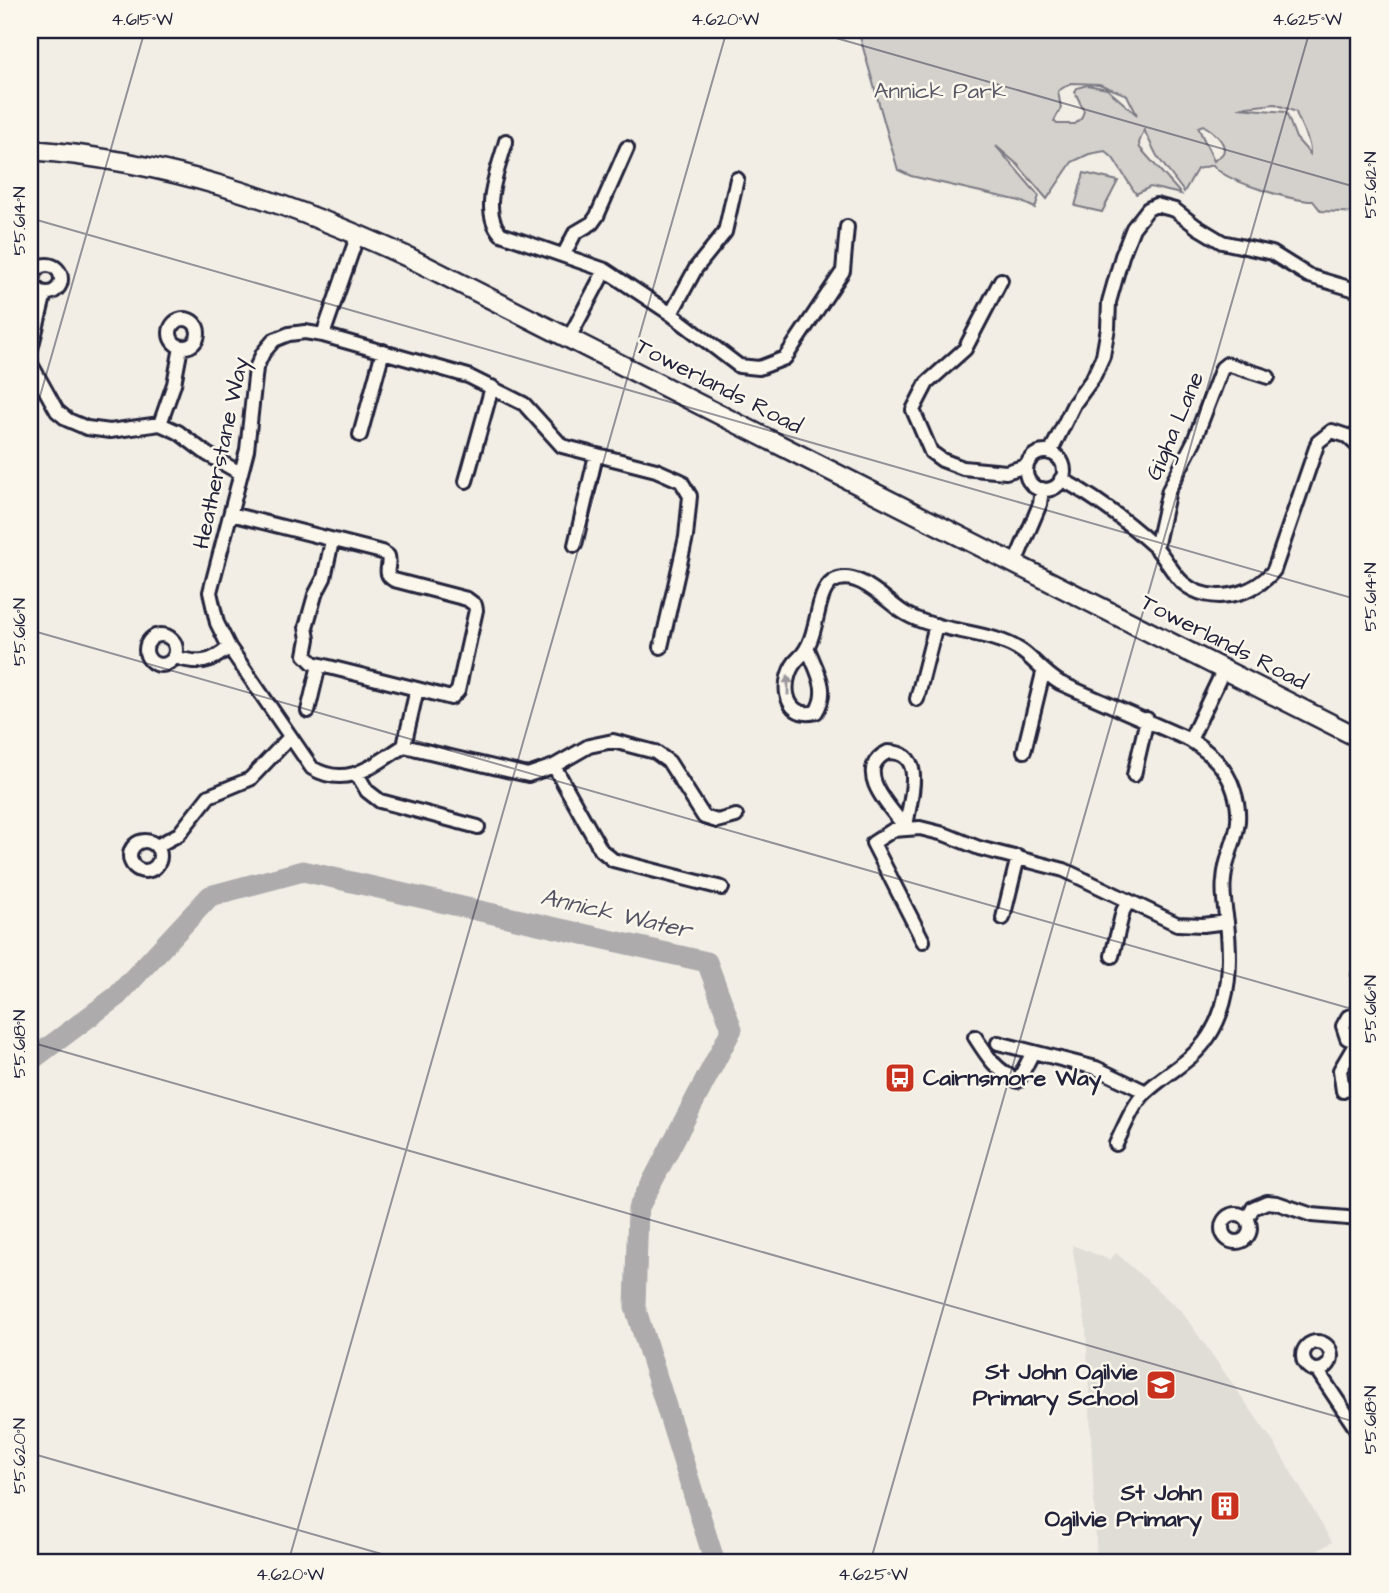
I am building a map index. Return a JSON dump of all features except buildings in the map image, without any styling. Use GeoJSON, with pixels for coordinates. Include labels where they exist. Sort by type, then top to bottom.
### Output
{"type":"FeatureCollection","features":[{"type":"Feature","properties":{"kind":"street"},"geometry":{"type":"LineString","coordinates":[[506,141],[491,201],[495,228],[510,239],[564,254],[605,270],[671,314],[739,366],[759,368],[785,358],[843,271],[847,228]]}},
{"type":"Feature","properties":{"kind":"street"},"geometry":{"type":"LineString","coordinates":[[564,254],[575,233],[592,223],[597,216],[627,148]]}},
{"type":"Feature","properties":{"kind":"street","name":"Towerlands Road"},"geometry":{"type":"LineString","coordinates":[[30,150],[169,171],[238,189],[358,234],[1359,738]]}},
{"type":"Feature","properties":{"kind":"street"},"geometry":{"type":"LineString","coordinates":[[671,314],[696,268],[721,239],[737,178]]}},
{"type":"Feature","properties":{"kind":"street"},"geometry":{"type":"LineString","coordinates":[[1050,453],[1074,404],[1093,378],[1103,356],[1110,302],[1122,256],[1133,228],[1148,209],[1156,205],[1175,210],[1222,242],[1261,249],[1309,276],[1359,291]]}},
{"type":"Feature","properties":{"kind":"street"},"geometry":{"type":"LineString","coordinates":[[323,335],[358,234]]}},
{"type":"Feature","properties":{"kind":"street"},"geometry":{"type":"LineString","coordinates":[[569,338],[605,270]]}},
{"type":"Feature","properties":{"kind":"street"},"geometry":{"type":"LineString","coordinates":[[1001,280],[965,349],[927,383],[913,410],[932,452],[942,460],[963,468],[1006,472],[1026,466],[1036,454],[1050,453],[1062,463],[1061,479],[1054,487],[1042,489],[1029,481],[1026,466]]}},
{"type":"Feature","properties":{"kind":"street"},"geometry":{"type":"LineString","coordinates":[[46,293],[33,341],[31,364],[57,411],[68,420],[87,428],[110,430],[160,424],[178,432],[207,454],[240,473]]}},
{"type":"Feature","properties":{"kind":"street","name":"Heatherstane Way"},"geometry":{"type":"LineString","coordinates":[[404,746],[357,774],[342,778],[325,776],[312,768],[229,647],[216,623],[210,592],[247,450],[256,369],[263,353],[274,340],[289,334],[305,332],[323,335],[468,376],[524,404],[562,446],[656,470],[681,481],[690,496],[686,537],[662,647]]}},
{"type":"Feature","properties":{"kind":"street"},"geometry":{"type":"LineString","coordinates":[[160,424],[174,384],[181,347]]}},
{"type":"Feature","properties":{"kind":"street"},"geometry":{"type":"LineString","coordinates":[[360,435],[383,351]]}},
{"type":"Feature","properties":{"kind":"street","name":"Gigha Lane"},"geometry":{"type":"LineString","coordinates":[[1156,548],[1169,490],[1194,441],[1222,368],[1227,364],[1234,365],[1268,377]]}},
{"type":"Feature","properties":{"kind":"street"},"geometry":{"type":"LineString","coordinates":[[466,481],[492,387]]}},
{"type":"Feature","properties":{"kind":"street"},"geometry":{"type":"LineString","coordinates":[[1061,479],[1105,505],[1156,548],[1185,585],[1209,595],[1235,594],[1261,585],[1274,570],[1318,442],[1332,431],[1347,436],[1359,447]]}},
{"type":"Feature","properties":{"kind":"street"},"geometry":{"type":"LineString","coordinates":[[575,545],[596,454]]}},
{"type":"Feature","properties":{"kind":"street"},"geometry":{"type":"LineString","coordinates":[[1015,563],[1040,504],[1042,489]]}},
{"type":"Feature","properties":{"kind":"street"},"geometry":{"type":"LineString","coordinates":[[231,514],[332,541],[388,556],[388,577],[467,599],[475,605],[477,610],[458,691],[451,698],[314,662],[305,655],[308,639],[306,627],[315,594],[324,578],[332,541]]}},
{"type":"Feature","properties":{"kind":"street"},"geometry":{"type":"LineString","coordinates":[[808,649],[823,689],[823,701],[816,712],[804,715],[790,704],[786,678],[791,666],[808,649],[824,591],[832,582],[842,578],[870,585],[906,614],[994,640],[1022,652],[1043,673],[1060,683],[1190,740],[1209,753],[1224,770],[1237,803],[1236,838],[1223,883],[1229,975],[1224,1004],[1210,1035],[1199,1050],[1146,1092],[1136,1104],[1116,1143]]}},
{"type":"Feature","properties":{"kind":"street"},"geometry":{"type":"LineString","coordinates":[[917,699],[936,625]]}},
{"type":"Feature","properties":{"kind":"street"},"geometry":{"type":"LineString","coordinates":[[175,657],[194,663],[210,660],[229,647]]}},
{"type":"Feature","properties":{"kind":"street"},"geometry":{"type":"LineString","coordinates":[[308,711],[314,662]]}},
{"type":"Feature","properties":{"kind":"street"},"geometry":{"type":"LineString","coordinates":[[1190,740],[1224,669]]}},
{"type":"Feature","properties":{"kind":"street"},"geometry":{"type":"LineString","coordinates":[[1024,751],[1043,673]]}},
{"type":"Feature","properties":{"kind":"street"},"geometry":{"type":"LineString","coordinates":[[417,689],[404,746],[528,775],[554,766],[589,746],[613,741],[655,752],[669,762],[704,817],[717,821],[736,816]]}},
{"type":"Feature","properties":{"kind":"street"},"geometry":{"type":"LineString","coordinates":[[1134,775],[1147,719]]}},
{"type":"Feature","properties":{"kind":"street"},"geometry":{"type":"LineString","coordinates":[[157,846],[179,834],[209,796],[250,779],[289,737]]}},
{"type":"Feature","properties":{"kind":"street"},"geometry":{"type":"LineString","coordinates":[[888,752],[908,757],[914,767],[905,828],[882,798],[873,779],[873,764],[888,752]]}},
{"type":"Feature","properties":{"kind":"street"},"geometry":{"type":"LineString","coordinates":[[554,766],[601,850],[613,860],[722,888]]}},
{"type":"Feature","properties":{"kind":"street"},"geometry":{"type":"LineString","coordinates":[[357,774],[367,791],[380,802],[478,827]]}},
{"type":"Feature","properties":{"kind":"street"},"geometry":{"type":"LineString","coordinates":[[923,941],[873,843],[882,835],[905,828],[944,834],[979,848],[1064,870],[1177,924],[1227,922]]}},
{"type":"Feature","properties":{"kind":"street"},"geometry":{"type":"LineString","coordinates":[[1003,918],[1018,857]]}},
{"type":"Feature","properties":{"kind":"street"},"geometry":{"type":"LineString","coordinates":[[1112,956],[1128,902]]}},
{"type":"Feature","properties":{"kind":"street"},"geometry":{"type":"LineString","coordinates":[[1343,1091],[1340,1070],[1357,1042],[1347,1038],[1343,1026],[1348,1017],[1359,1014],[1359,975]]}},
{"type":"Feature","properties":{"kind":"street"},"geometry":{"type":"LineString","coordinates":[[975,1037],[991,1063],[1018,1081],[1034,1052]]}},
{"type":"Feature","properties":{"kind":"street"},"geometry":{"type":"LineString","coordinates":[[998,1043],[1096,1068],[1146,1092]]}},
{"type":"Feature","properties":{"kind":"street"},"geometry":{"type":"LineString","coordinates":[[1247,1219],[1253,1208],[1267,1202],[1312,1215],[1359,1219]]}},
{"type":"Feature","properties":{"kind":"street"},"geometry":{"type":"LineString","coordinates":[[1317,1370],[1359,1433]]}},
{"type":"Feature","properties":{"kind":"shaded area","name":"St John Ogilvie Primary School"},"geometry":{"type":"Polygon","coordinates":[[[1072,1245],[1110,1260],[1116,1253],[1182,1312],[1274,1443],[1332,1542],[1296,1563],[1097,1563],[1086,1327],[1072,1245]]]}},
{"type":"Feature","properties":{"kind":"green space","name":"Annick Park"},"geometry":{"type":"Polygon","coordinates":[[[858,30],[1359,30],[1359,213],[1321,211],[1313,201],[1259,189],[1230,177],[1213,165],[1197,169],[1184,192],[1157,156],[1144,130],[1140,148],[1181,194],[1150,187],[1136,194],[1113,158],[1105,151],[1089,154],[1072,162],[1047,199],[1018,165],[996,146],[1039,196],[1035,208],[1020,201],[911,176],[898,170],[858,30]],[[1071,83],[1058,91],[1061,108],[1054,121],[1057,124],[1075,124],[1081,119],[1084,111],[1075,92],[1077,88],[1087,85],[1107,89],[1137,115],[1127,95],[1099,84],[1071,83]],[[1275,104],[1238,108],[1286,112],[1296,138],[1310,154],[1307,138],[1296,112],[1275,104]],[[1198,127],[1214,161],[1223,153],[1223,145],[1218,136],[1206,127],[1198,127]]]}},
{"type":"Feature","properties":{"kind":"green space"},"geometry":{"type":"Polygon","coordinates":[[[1084,173],[1118,181],[1102,212],[1075,206],[1084,173]]]}},
{"type":"Feature","properties":{"kind":"waterway","name":"Annick Water"},"geometry":{"type":"LineString","coordinates":[[30,1061],[117,996],[210,896],[303,871],[707,962],[732,1029],[638,1209],[635,1307],[715,1563]]}},
{"type":"Feature","properties":{"kind":"place","name":"Cairnsmore Way"},"geometry":{"type":"Point","coordinates":[900,1078]}},
{"type":"Feature","properties":{"kind":"place","name":"St John Ogilvie Primary School"},"geometry":{"type":"Point","coordinates":[1161,1385]}},
{"type":"Feature","properties":{"kind":"place","name":"St John Ogilvie Primary"},"geometry":{"type":"Point","coordinates":[1225,1506]}}]}
